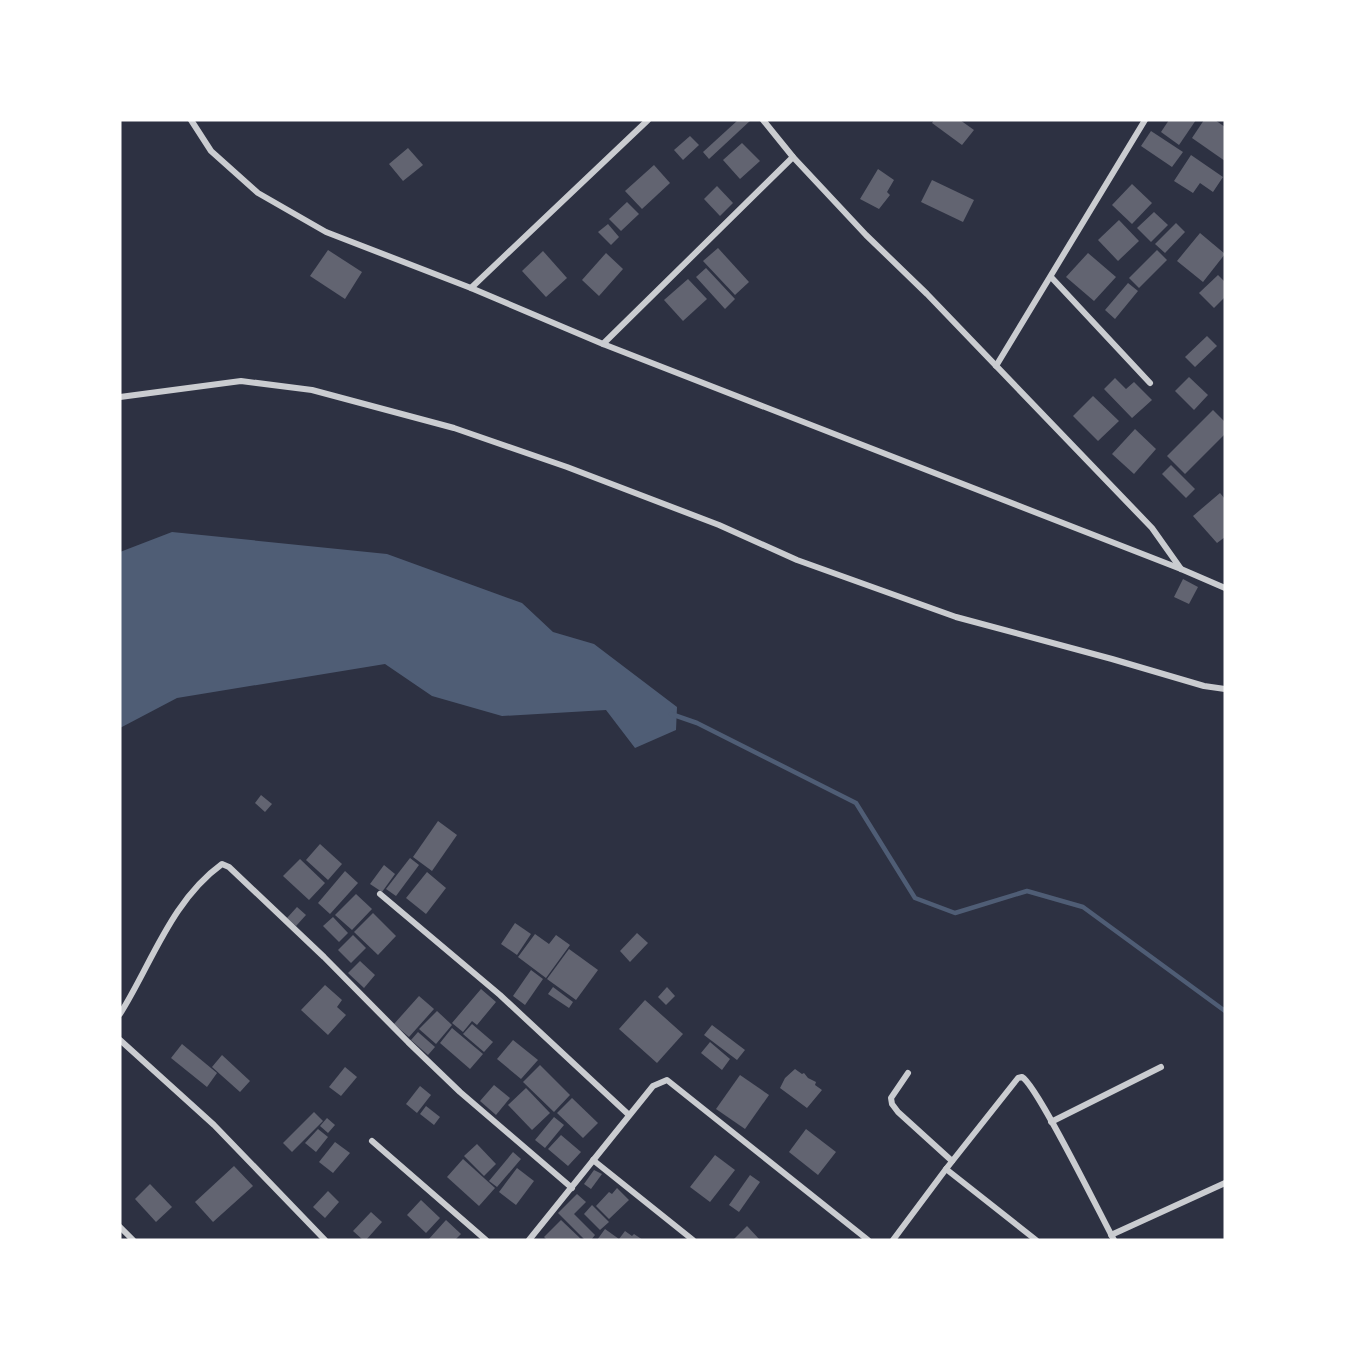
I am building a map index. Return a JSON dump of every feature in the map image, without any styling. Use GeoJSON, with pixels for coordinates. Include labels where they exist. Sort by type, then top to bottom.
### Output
{"type":"FeatureCollection","features":[{"type":"Feature","properties":{"kind":"street"},"geometry":{"type":"LineString","coordinates":[[191,120],[211,151],[258,193],[326,232],[471,288],[603,344],[1225,588]]}},
{"type":"Feature","properties":{"kind":"street"},"geometry":{"type":"LineString","coordinates":[[471,288],[648,120]]}},
{"type":"Feature","properties":{"kind":"street"},"geometry":{"type":"LineString","coordinates":[[763,120],[793,157],[866,235],[927,294],[1152,528],[1181,569]]}},
{"type":"Feature","properties":{"kind":"street"},"geometry":{"type":"LineString","coordinates":[[996,366],[1145,120]]}},
{"type":"Feature","properties":{"kind":"street"},"geometry":{"type":"LineString","coordinates":[[603,344],[793,157]]}},
{"type":"Feature","properties":{"kind":"street"},"geometry":{"type":"LineString","coordinates":[[1052,277],[1150,383]]}},
{"type":"Feature","properties":{"kind":"street"},"geometry":{"type":"LineString","coordinates":[[120,397],[241,381],[322,393],[454,428],[567,467],[719,525],[797,560],[956,617],[1204,686],[1225,689]]}},
{"type":"Feature","properties":{"kind":"street"},"geometry":{"type":"LineString","coordinates":[[120,1014],[139,984],[157,944],[173,918],[197,887],[222,864],[229,867],[324,957],[460,1092],[572,1188]]}},
{"type":"Feature","properties":{"kind":"street"},"geometry":{"type":"LineString","coordinates":[[380,894],[500,995],[629,1115]]}},
{"type":"Feature","properties":{"kind":"street"},"geometry":{"type":"LineString","coordinates":[[120,1040],[214,1125],[325,1240]]}},
{"type":"Feature","properties":{"kind":"street"},"geometry":{"type":"LineString","coordinates":[[1051,1122],[1161,1067]]}},
{"type":"Feature","properties":{"kind":"street"},"geometry":{"type":"LineString","coordinates":[[908,1073],[891,1098],[892,1104],[952,1161]]}},
{"type":"Feature","properties":{"kind":"street"},"geometry":{"type":"LineString","coordinates":[[893,1240],[952,1161],[1018,1078],[1022,1077],[1028,1082],[1051,1122],[1112,1238],[1225,1183]]}},
{"type":"Feature","properties":{"kind":"street"},"geometry":{"type":"LineString","coordinates":[[529,1240],[653,1086],[667,1080],[868,1240]]}},
{"type":"Feature","properties":{"kind":"street"},"geometry":{"type":"LineString","coordinates":[[372,1141],[486,1240]]}},
{"type":"Feature","properties":{"kind":"street"},"geometry":{"type":"LineString","coordinates":[[593,1160],[693,1240]]}},
{"type":"Feature","properties":{"kind":"street"},"geometry":{"type":"LineString","coordinates":[[946,1169],[1036,1240]]}},
{"type":"Feature","properties":{"kind":"street"},"geometry":{"type":"LineString","coordinates":[[120,1227],[133,1240]]}},
{"type":"Feature","properties":{"kind":"water"},"geometry":{"type":"Polygon","coordinates":[[[172,532],[387,554],[522,603],[553,632],[594,644],[677,707],[676,730],[635,748],[606,710],[502,716],[432,696],[385,664],[177,698],[120,728],[120,552],[172,532]]]}},
{"type":"Feature","properties":{"kind":"building"},"geometry":{"type":"Polygon","coordinates":[[[738,120],[751,120],[709,159],[703,152],[738,120]]]}},
{"type":"Feature","properties":{"kind":"building"},"geometry":{"type":"Polygon","coordinates":[[[934,120],[960,120],[974,130],[962,145],[932,123],[934,120]]]}},
{"type":"Feature","properties":{"kind":"building"},"geometry":{"type":"Polygon","coordinates":[[[1169,120],[1196,120],[1179,145],[1161,132],[1169,120]]]}},
{"type":"Feature","properties":{"kind":"building"},"geometry":{"type":"Polygon","coordinates":[[[1204,120],[1215,120],[1225,127],[1225,161],[1192,138],[1204,120]]]}},
{"type":"Feature","properties":{"kind":"building"},"geometry":{"type":"Polygon","coordinates":[[[1151,131],[1183,152],[1172,167],[1141,146],[1151,131]]]}},
{"type":"Feature","properties":{"kind":"building"},"geometry":{"type":"Polygon","coordinates":[[[690,136],[699,145],[683,160],[674,150],[690,136]]]}},
{"type":"Feature","properties":{"kind":"building"},"geometry":{"type":"Polygon","coordinates":[[[742,143],[760,161],[740,179],[723,160],[742,143]]]}},
{"type":"Feature","properties":{"kind":"building"},"geometry":{"type":"Polygon","coordinates":[[[408,148],[423,165],[403,181],[389,164],[408,148]]]}},
{"type":"Feature","properties":{"kind":"building"},"geometry":{"type":"Polygon","coordinates":[[[1191,155],[1223,177],[1213,192],[1200,183],[1193,193],[1174,181],[1191,155]]]}},
{"type":"Feature","properties":{"kind":"building"},"geometry":{"type":"Polygon","coordinates":[[[654,165],[670,183],[642,209],[625,191],[654,165]]]}},
{"type":"Feature","properties":{"kind":"building"},"geometry":{"type":"Polygon","coordinates":[[[878,169],[894,180],[887,192],[890,195],[879,209],[860,199],[878,169]]]}},
{"type":"Feature","properties":{"kind":"building"},"geometry":{"type":"Polygon","coordinates":[[[932,180],[974,200],[963,222],[921,202],[932,180]]]}},
{"type":"Feature","properties":{"kind":"building"},"geometry":{"type":"Polygon","coordinates":[[[1132,184],[1152,203],[1132,224],[1112,205],[1132,184]]]}},
{"type":"Feature","properties":{"kind":"building"},"geometry":{"type":"Polygon","coordinates":[[[717,186],[733,203],[720,216],[704,199],[717,186]]]}},
{"type":"Feature","properties":{"kind":"building"},"geometry":{"type":"Polygon","coordinates":[[[627,202],[639,214],[621,231],[609,219],[627,202]]]}},
{"type":"Feature","properties":{"kind":"building"},"geometry":{"type":"Polygon","coordinates":[[[1154,212],[1168,225],[1151,242],[1137,228],[1154,212]]]}},
{"type":"Feature","properties":{"kind":"building"},"geometry":{"type":"Polygon","coordinates":[[[1119,220],[1139,241],[1118,261],[1098,240],[1119,220]]]}},
{"type":"Feature","properties":{"kind":"building"},"geometry":{"type":"Polygon","coordinates":[[[1176,223],[1185,232],[1165,253],[1155,244],[1176,223]]]}},
{"type":"Feature","properties":{"kind":"building"},"geometry":{"type":"Polygon","coordinates":[[[608,224],[619,237],[611,245],[598,232],[608,224]]]}},
{"type":"Feature","properties":{"kind":"building"},"geometry":{"type":"Polygon","coordinates":[[[1200,233],[1225,254],[1203,282],[1177,261],[1200,233]]]}},
{"type":"Feature","properties":{"kind":"building"},"geometry":{"type":"Polygon","coordinates":[[[718,248],[749,282],[735,295],[703,261],[718,248]]]}},
{"type":"Feature","properties":{"kind":"building"},"geometry":{"type":"Polygon","coordinates":[[[328,250],[362,272],[345,299],[310,276],[328,250]]]}},
{"type":"Feature","properties":{"kind":"building"},"geometry":{"type":"Polygon","coordinates":[[[1157,250],[1167,260],[1139,288],[1129,278],[1157,250]]]}},
{"type":"Feature","properties":{"kind":"building"},"geometry":{"type":"Polygon","coordinates":[[[543,251],[567,278],[546,297],[522,271],[543,251]]]}},
{"type":"Feature","properties":{"kind":"building"},"geometry":{"type":"Polygon","coordinates":[[[606,253],[623,269],[599,296],[582,280],[606,253]]]}},
{"type":"Feature","properties":{"kind":"building"},"geometry":{"type":"Polygon","coordinates":[[[1088,253],[1116,277],[1094,301],[1066,277],[1088,253]]]}},
{"type":"Feature","properties":{"kind":"building"},"geometry":{"type":"Polygon","coordinates":[[[706,268],[735,299],[725,309],[696,277],[706,268]]]}},
{"type":"Feature","properties":{"kind":"building"},"geometry":{"type":"Polygon","coordinates":[[[1218,275],[1225,282],[1225,297],[1214,308],[1199,293],[1218,275]]]}},
{"type":"Feature","properties":{"kind":"building"},"geometry":{"type":"Polygon","coordinates":[[[688,279],[707,299],[683,321],[664,300],[688,279]]]}},
{"type":"Feature","properties":{"kind":"building"},"geometry":{"type":"Polygon","coordinates":[[[1128,283],[1138,291],[1115,319],[1105,310],[1128,283]]]}},
{"type":"Feature","properties":{"kind":"building"},"geometry":{"type":"Polygon","coordinates":[[[1207,336],[1217,346],[1195,367],[1185,357],[1207,336]]]}},
{"type":"Feature","properties":{"kind":"building"},"geometry":{"type":"Polygon","coordinates":[[[1189,377],[1208,395],[1194,410],[1175,391],[1189,377]]]}},
{"type":"Feature","properties":{"kind":"building"},"geometry":{"type":"Polygon","coordinates":[[[1115,378],[1126,389],[1134,382],[1152,400],[1132,418],[1104,389],[1115,378]]]}},
{"type":"Feature","properties":{"kind":"building"},"geometry":{"type":"Polygon","coordinates":[[[1093,396],[1119,421],[1098,441],[1073,416],[1093,396]]]}},
{"type":"Feature","properties":{"kind":"building"},"geometry":{"type":"Polygon","coordinates":[[[1213,410],[1225,422],[1225,434],[1185,474],[1167,456],[1213,410]]]}},
{"type":"Feature","properties":{"kind":"building"},"geometry":{"type":"Polygon","coordinates":[[[1135,429],[1156,449],[1134,474],[1112,454],[1135,429]]]}},
{"type":"Feature","properties":{"kind":"building"},"geometry":{"type":"Polygon","coordinates":[[[1171,465],[1195,489],[1186,498],[1162,474],[1171,465]]]}},
{"type":"Feature","properties":{"kind":"building"},"geometry":{"type":"Polygon","coordinates":[[[1220,493],[1225,499],[1225,537],[1217,543],[1193,516],[1220,493]]]}},
{"type":"Feature","properties":{"kind":"building"},"geometry":{"type":"Polygon","coordinates":[[[1183,579],[1198,587],[1189,604],[1174,597],[1183,579]]]}},
{"type":"Feature","properties":{"kind":"building"},"geometry":{"type":"Polygon","coordinates":[[[261,795],[272,804],[265,812],[255,803],[261,795]]]}},
{"type":"Feature","properties":{"kind":"building"},"geometry":{"type":"Polygon","coordinates":[[[438,821],[457,835],[432,871],[413,857],[438,821]]]}},
{"type":"Feature","properties":{"kind":"building"},"geometry":{"type":"Polygon","coordinates":[[[320,844],[342,864],[328,880],[306,860],[320,844]]]}},
{"type":"Feature","properties":{"kind":"building"},"geometry":{"type":"Polygon","coordinates":[[[410,858],[419,865],[396,896],[386,889],[410,858]]]}},
{"type":"Feature","properties":{"kind":"building"},"geometry":{"type":"Polygon","coordinates":[[[300,859],[325,883],[309,900],[283,876],[300,859]]]}},
{"type":"Feature","properties":{"kind":"building"},"geometry":{"type":"Polygon","coordinates":[[[384,865],[395,874],[382,892],[370,884],[384,865]]]}},
{"type":"Feature","properties":{"kind":"building"},"geometry":{"type":"Polygon","coordinates":[[[345,871],[358,883],[330,914],[318,903],[345,871]]]}},
{"type":"Feature","properties":{"kind":"building"},"geometry":{"type":"Polygon","coordinates":[[[427,872],[446,888],[426,914],[406,898],[427,872]]]}},
{"type":"Feature","properties":{"kind":"building"},"geometry":{"type":"Polygon","coordinates":[[[356,894],[372,909],[352,930],[335,915],[356,894]]]}},
{"type":"Feature","properties":{"kind":"building"},"geometry":{"type":"Polygon","coordinates":[[[297,907],[306,915],[296,926],[287,918],[297,907]]]}},
{"type":"Feature","properties":{"kind":"building"},"geometry":{"type":"Polygon","coordinates":[[[373,913],[396,936],[378,955],[354,932],[373,913]]]}},
{"type":"Feature","properties":{"kind":"building"},"geometry":{"type":"Polygon","coordinates":[[[333,917],[348,933],[339,942],[323,926],[333,917]]]}},
{"type":"Feature","properties":{"kind":"building"},"geometry":{"type":"Polygon","coordinates":[[[515,923],[531,934],[517,955],[501,944],[515,923]]]}},
{"type":"Feature","properties":{"kind":"building"},"geometry":{"type":"Polygon","coordinates":[[[637,933],[648,943],[630,962],[620,951],[637,933]]]}},
{"type":"Feature","properties":{"kind":"building"},"geometry":{"type":"Polygon","coordinates":[[[535,934],[549,944],[556,935],[570,945],[546,978],[518,957],[535,934]]]}},
{"type":"Feature","properties":{"kind":"building"},"geometry":{"type":"Polygon","coordinates":[[[353,935],[366,948],[351,963],[338,950],[353,935]]]}},
{"type":"Feature","properties":{"kind":"building"},"geometry":{"type":"Polygon","coordinates":[[[569,949],[598,970],[576,1000],[547,979],[569,949]]]}},
{"type":"Feature","properties":{"kind":"building"},"geometry":{"type":"Polygon","coordinates":[[[360,961],[375,975],[364,988],[348,973],[360,961]]]}},
{"type":"Feature","properties":{"kind":"building"},"geometry":{"type":"Polygon","coordinates":[[[531,970],[543,979],[525,1005],[513,996],[531,970]]]}},
{"type":"Feature","properties":{"kind":"building"},"geometry":{"type":"Polygon","coordinates":[[[325,985],[342,1000],[337,1007],[346,1015],[328,1035],[301,1010],[325,985]]]}},
{"type":"Feature","properties":{"kind":"building"},"geometry":{"type":"Polygon","coordinates":[[[553,987],[573,1002],[569,1008],[548,994],[553,987]]]}},
{"type":"Feature","properties":{"kind":"building"},"geometry":{"type":"Polygon","coordinates":[[[667,987],[675,996],[666,1005],[658,997],[667,987]]]}},
{"type":"Feature","properties":{"kind":"building"},"geometry":{"type":"Polygon","coordinates":[[[481,989],[496,1002],[477,1025],[472,1021],[463,1032],[452,1023],[481,989]]]}},
{"type":"Feature","properties":{"kind":"building"},"geometry":{"type":"Polygon","coordinates":[[[419,996],[434,1009],[409,1037],[394,1024],[419,996]]]}},
{"type":"Feature","properties":{"kind":"building"},"geometry":{"type":"Polygon","coordinates":[[[645,1000],[683,1034],[657,1063],[619,1029],[645,1000]]]}},
{"type":"Feature","properties":{"kind":"building"},"geometry":{"type":"Polygon","coordinates":[[[437,1011],[452,1025],[436,1044],[419,1029],[437,1011]]]}},
{"type":"Feature","properties":{"kind":"building"},"geometry":{"type":"Polygon","coordinates":[[[472,1024],[493,1042],[484,1052],[463,1034],[472,1024]]]}},
{"type":"Feature","properties":{"kind":"building"},"geometry":{"type":"Polygon","coordinates":[[[712,1025],[745,1050],[737,1060],[704,1035],[712,1025]]]}},
{"type":"Feature","properties":{"kind":"building"},"geometry":{"type":"Polygon","coordinates":[[[452,1028],[483,1054],[470,1069],[440,1043],[452,1028]]]}},
{"type":"Feature","properties":{"kind":"building"},"geometry":{"type":"Polygon","coordinates":[[[418,1032],[435,1047],[428,1055],[411,1040],[418,1032]]]}},
{"type":"Feature","properties":{"kind":"building"},"geometry":{"type":"Polygon","coordinates":[[[513,1040],[538,1060],[521,1079],[497,1059],[513,1040]]]}},
{"type":"Feature","properties":{"kind":"building"},"geometry":{"type":"Polygon","coordinates":[[[710,1042],[730,1059],[722,1070],[701,1053],[710,1042]]]}},
{"type":"Feature","properties":{"kind":"building"},"geometry":{"type":"Polygon","coordinates":[[[182,1044],[217,1073],[207,1087],[171,1058],[182,1044]]]}},
{"type":"Feature","properties":{"kind":"building"},"geometry":{"type":"Polygon","coordinates":[[[222,1055],[250,1081],[240,1092],[212,1067],[222,1055]]]}},
{"type":"Feature","properties":{"kind":"building"},"geometry":{"type":"Polygon","coordinates":[[[540,1065],[570,1095],[554,1112],[523,1082],[540,1065]]]}},
{"type":"Feature","properties":{"kind":"building"},"geometry":{"type":"Polygon","coordinates":[[[345,1067],[357,1077],[341,1096],[329,1087],[345,1067]]]}},
{"type":"Feature","properties":{"kind":"building"},"geometry":{"type":"Polygon","coordinates":[[[795,1069],[816,1082],[815,1085],[822,1090],[807,1108],[780,1088],[785,1078],[795,1069]]]}},
{"type":"Feature","properties":{"kind":"building"},"geometry":{"type":"Polygon","coordinates":[[[740,1075],[769,1095],[745,1129],[716,1109],[740,1075]]]}},
{"type":"Feature","properties":{"kind":"building"},"geometry":{"type":"Polygon","coordinates":[[[494,1085],[510,1098],[496,1115],[480,1101],[494,1085]]]}},
{"type":"Feature","properties":{"kind":"building"},"geometry":{"type":"Polygon","coordinates":[[[420,1086],[431,1095],[417,1113],[406,1104],[420,1086]]]}},
{"type":"Feature","properties":{"kind":"building"},"geometry":{"type":"Polygon","coordinates":[[[526,1088],[550,1113],[532,1130],[508,1105],[526,1088]]]}},
{"type":"Feature","properties":{"kind":"building"},"geometry":{"type":"Polygon","coordinates":[[[572,1098],[598,1123],[583,1138],[557,1113],[572,1098]]]}},
{"type":"Feature","properties":{"kind":"building"},"geometry":{"type":"Polygon","coordinates":[[[426,1106],[440,1117],[434,1125],[420,1114],[426,1106]]]}},
{"type":"Feature","properties":{"kind":"building"},"geometry":{"type":"Polygon","coordinates":[[[314,1112],[323,1121],[292,1152],[283,1143],[314,1112]]]}},
{"type":"Feature","properties":{"kind":"building"},"geometry":{"type":"Polygon","coordinates":[[[554,1117],[564,1125],[545,1148],[535,1140],[554,1117]]]}},
{"type":"Feature","properties":{"kind":"building"},"geometry":{"type":"Polygon","coordinates":[[[327,1118],[335,1125],[328,1133],[320,1126],[327,1118]]]}},
{"type":"Feature","properties":{"kind":"building"},"geometry":{"type":"Polygon","coordinates":[[[318,1129],[328,1137],[316,1152],[305,1143],[318,1129]]]}},
{"type":"Feature","properties":{"kind":"building"},"geometry":{"type":"Polygon","coordinates":[[[806,1129],[836,1152],[818,1175],[789,1152],[806,1129]]]}},
{"type":"Feature","properties":{"kind":"building"},"geometry":{"type":"Polygon","coordinates":[[[561,1135],[581,1152],[568,1166],[548,1149],[561,1135]]]}},
{"type":"Feature","properties":{"kind":"building"},"geometry":{"type":"Polygon","coordinates":[[[335,1142],[350,1153],[333,1173],[319,1162],[335,1142]]]}},
{"type":"Feature","properties":{"kind":"building"},"geometry":{"type":"Polygon","coordinates":[[[477,1144],[496,1164],[484,1176],[464,1156],[477,1144]]]}},
{"type":"Feature","properties":{"kind":"building"},"geometry":{"type":"Polygon","coordinates":[[[513,1152],[521,1159],[497,1187],[489,1181],[513,1152]]]}},
{"type":"Feature","properties":{"kind":"building"},"geometry":{"type":"Polygon","coordinates":[[[715,1155],[735,1170],[710,1202],[690,1187],[715,1155]]]}},
{"type":"Feature","properties":{"kind":"building"},"geometry":{"type":"Polygon","coordinates":[[[463,1159],[495,1188],[479,1206],[447,1177],[463,1159]]]}},
{"type":"Feature","properties":{"kind":"building"},"geometry":{"type":"Polygon","coordinates":[[[234,1166],[253,1186],[213,1222],[195,1202],[234,1166]]]}},
{"type":"Feature","properties":{"kind":"building"},"geometry":{"type":"Polygon","coordinates":[[[517,1168],[534,1181],[516,1205],[499,1192],[517,1168]]]}},
{"type":"Feature","properties":{"kind":"building"},"geometry":{"type":"Polygon","coordinates":[[[594,1170],[602,1174],[591,1189],[584,1184],[594,1170]]]}},
{"type":"Feature","properties":{"kind":"building"},"geometry":{"type":"Polygon","coordinates":[[[750,1175],[760,1182],[739,1212],[729,1205],[750,1175]]]}},
{"type":"Feature","properties":{"kind":"building"},"geometry":{"type":"Polygon","coordinates":[[[150,1184],[172,1207],[156,1222],[135,1199],[150,1184]]]}},
{"type":"Feature","properties":{"kind":"building"},"geometry":{"type":"Polygon","coordinates":[[[617,1188],[629,1200],[609,1219],[596,1206],[609,1192],[612,1194],[617,1188]]]}},
{"type":"Feature","properties":{"kind":"building"},"geometry":{"type":"Polygon","coordinates":[[[328,1191],[339,1202],[325,1218],[313,1207],[328,1191]]]}},
{"type":"Feature","properties":{"kind":"building"},"geometry":{"type":"Polygon","coordinates":[[[577,1194],[586,1202],[574,1214],[595,1235],[591,1240],[585,1240],[558,1213],[577,1194]]]}},
{"type":"Feature","properties":{"kind":"building"},"geometry":{"type":"Polygon","coordinates":[[[421,1200],[440,1218],[426,1233],[407,1215],[421,1200]]]}},
{"type":"Feature","properties":{"kind":"building"},"geometry":{"type":"Polygon","coordinates":[[[592,1205],[609,1222],[600,1230],[584,1214],[592,1205]]]}},
{"type":"Feature","properties":{"kind":"building"},"geometry":{"type":"Polygon","coordinates":[[[371,1212],[382,1222],[366,1240],[363,1240],[353,1231],[371,1212]]]}},
{"type":"Feature","properties":{"kind":"building"},"geometry":{"type":"Polygon","coordinates":[[[446,1220],[461,1234],[455,1240],[428,1240],[446,1220]]]}},
{"type":"Feature","properties":{"kind":"building"},"geometry":{"type":"Polygon","coordinates":[[[561,1220],[582,1240],[547,1240],[544,1237],[561,1220]]]}},
{"type":"Feature","properties":{"kind":"building"},"geometry":{"type":"Polygon","coordinates":[[[747,1226],[760,1240],[733,1240],[747,1226]]]}},
{"type":"Feature","properties":{"kind":"building"},"geometry":{"type":"Polygon","coordinates":[[[605,1229],[619,1239],[625,1231],[643,1240],[597,1240],[605,1229]]]}},
{"type":"Feature","properties":{"kind":"waterway"},"geometry":{"type":"LineString","coordinates":[[671,714],[697,723],[856,803],[915,898],[955,913],[1027,891],[1083,907],[1225,1011]]}}]}
